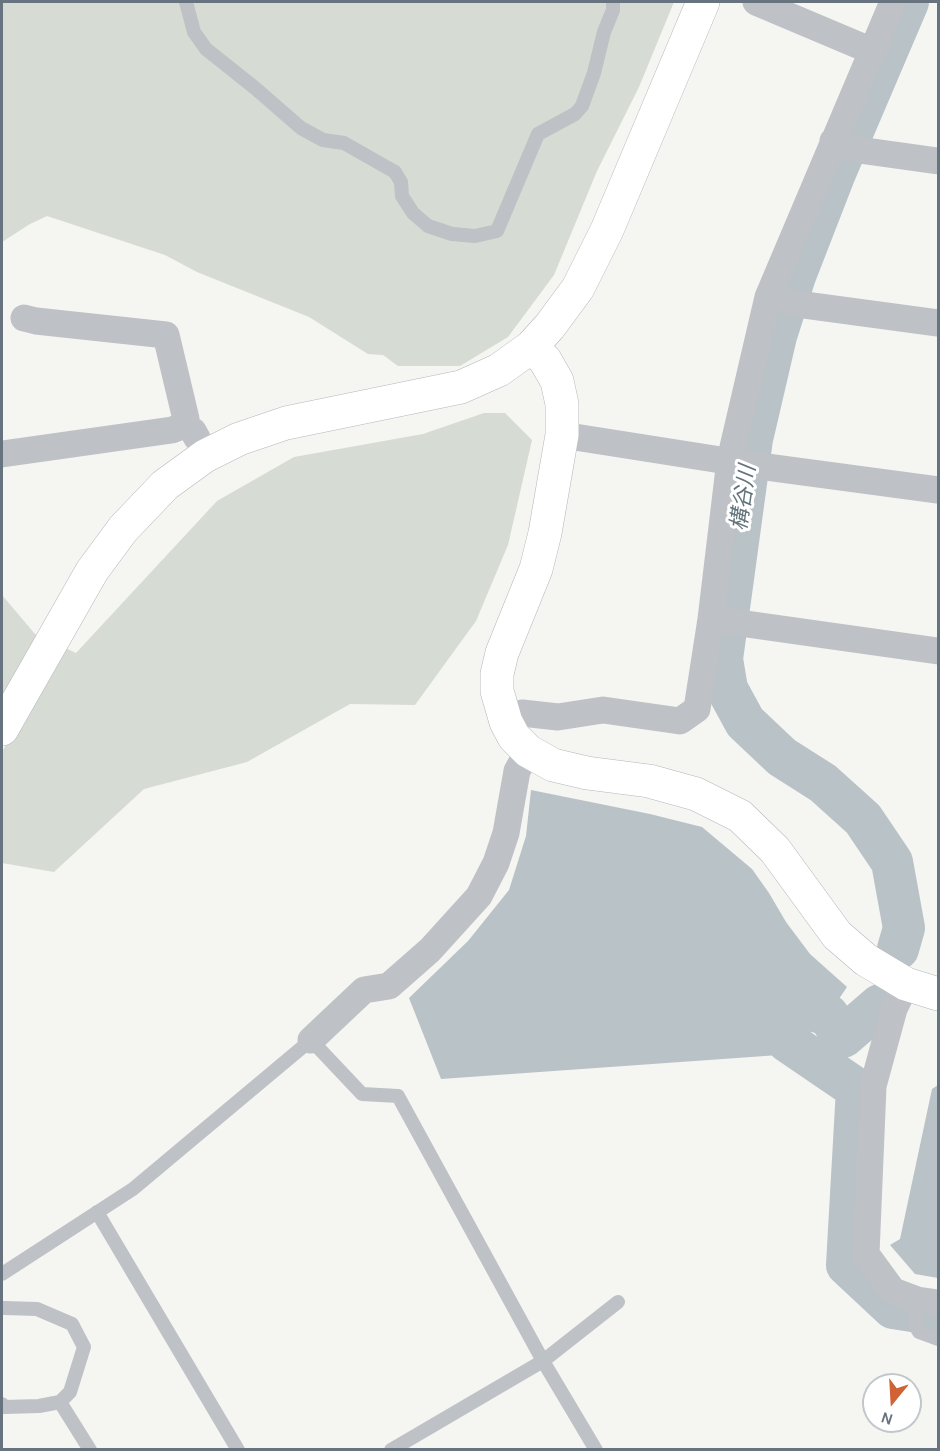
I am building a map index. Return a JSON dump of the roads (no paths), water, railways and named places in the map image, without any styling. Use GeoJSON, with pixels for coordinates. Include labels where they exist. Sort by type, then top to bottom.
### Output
{"type":"FeatureCollection","features":[{"type":"Feature","properties":{"kind":"street"},"geometry":{"type":"LineString","coordinates":[[4,721],[92,571],[123,529],[165,485],[205,456],[239,440],[286,423],[461,387],[499,370],[531,347],[578,288],[607,230],[703,2]]}},
{"type":"Feature","properties":{"kind":"street"},"geometry":{"type":"LineString","coordinates":[[756,2],[872,51]]}},
{"type":"Feature","properties":{"kind":"street"},"geometry":{"type":"LineString","coordinates":[[506,722],[522,713],[558,717],[603,710],[680,721],[697,709],[723,621],[743,463],[781,300],[844,145],[872,51],[892,2]]}},
{"type":"Feature","properties":{"kind":"street"},"geometry":{"type":"LineString","coordinates":[[844,145],[939,161]]}},
{"type":"Feature","properties":{"kind":"street"},"geometry":{"type":"LineString","coordinates":[[781,300],[939,323]]}},
{"type":"Feature","properties":{"kind":"street"},"geometry":{"type":"LineString","coordinates":[[24,318],[166,335],[186,419],[185,425]]}},
{"type":"Feature","properties":{"kind":"street"},"geometry":{"type":"LineString","coordinates":[[531,347],[545,360],[557,381],[562,404],[562,435],[545,534],[536,569],[502,653],[497,674],[497,691],[506,722],[514,737],[528,752],[553,765],[587,773],[649,781],[696,794],[740,816],[775,850],[837,935],[866,960],[906,984],[939,994]]}},
{"type":"Feature","properties":{"kind":"street"},"geometry":{"type":"LineString","coordinates":[[185,425],[193,431],[205,456]]}},
{"type":"Feature","properties":{"kind":"street"},"geometry":{"type":"LineString","coordinates":[[2,454],[172,430],[185,425]]}},
{"type":"Feature","properties":{"kind":"street"},"geometry":{"type":"LineString","coordinates":[[562,435],[939,490]]}},
{"type":"Feature","properties":{"kind":"street"},"geometry":{"type":"LineString","coordinates":[[723,621],[939,651]]}},
{"type":"Feature","properties":{"kind":"street"},"geometry":{"type":"LineString","coordinates":[[311,1040],[364,990],[388,986],[430,950],[479,896],[496,863],[506,833],[517,771],[528,752]]}},
{"type":"Feature","properties":{"kind":"street"},"geometry":{"type":"LineString","coordinates":[[906,984],[894,1009],[873,1086],[866,1254],[893,1291],[921,1309]]}},
{"type":"Feature","properties":{"kind":"lane"},"geometry":{"type":"LineString","coordinates":[[186,2],[194,32],[206,49],[301,128],[323,141],[344,143],[394,172],[401,182],[402,196],[413,213],[428,226],[452,234],[475,236],[497,231],[538,134],[575,114],[582,105],[594,73],[614,2]]}},
{"type":"Feature","properties":{"kind":"lane"},"geometry":{"type":"LineString","coordinates":[[2,1274],[133,1189],[311,1040],[362,1094],[398,1096],[543,1361],[596,1449]]}},
{"type":"Feature","properties":{"kind":"lane"},"geometry":{"type":"LineString","coordinates":[[97,1212],[238,1449]]}},
{"type":"Feature","properties":{"kind":"lane"},"geometry":{"type":"LineString","coordinates":[[391,1449],[543,1361],[618,1302]]}},
{"type":"Feature","properties":{"kind":"lane"},"geometry":{"type":"LineString","coordinates":[[2,1309],[37,1309],[72,1324],[84,1347],[70,1392],[60,1402],[4,1407],[2,1404]]}},
{"type":"Feature","properties":{"kind":"lane"},"geometry":{"type":"LineString","coordinates":[[921,1309],[919,1332],[939,1339]]}},
{"type":"Feature","properties":{"kind":"lane"},"geometry":{"type":"LineString","coordinates":[[60,1402],[90,1449]]}},
{"type":"Feature","properties":{"kind":"waterway","name":"構谷川"},"geometry":{"type":"LineString","coordinates":[[898,949],[904,928],[892,862],[863,819],[823,783],[782,757],[745,722],[727,689],[722,659],[752,439],[776,336],[795,276],[835,173],[908,2]]}},
{"type":"Feature","properties":{"kind":"waterway","name":"構谷川"},"geometry":{"type":"LineString","coordinates":[[828,1015],[843,1037],[880,1005]]}},
{"type":"Feature","properties":{"kind":"waterway"},"geometry":{"type":"LineString","coordinates":[[788,1042],[857,1089],[847,1265],[893,1308],[938,1315]]}}]}
